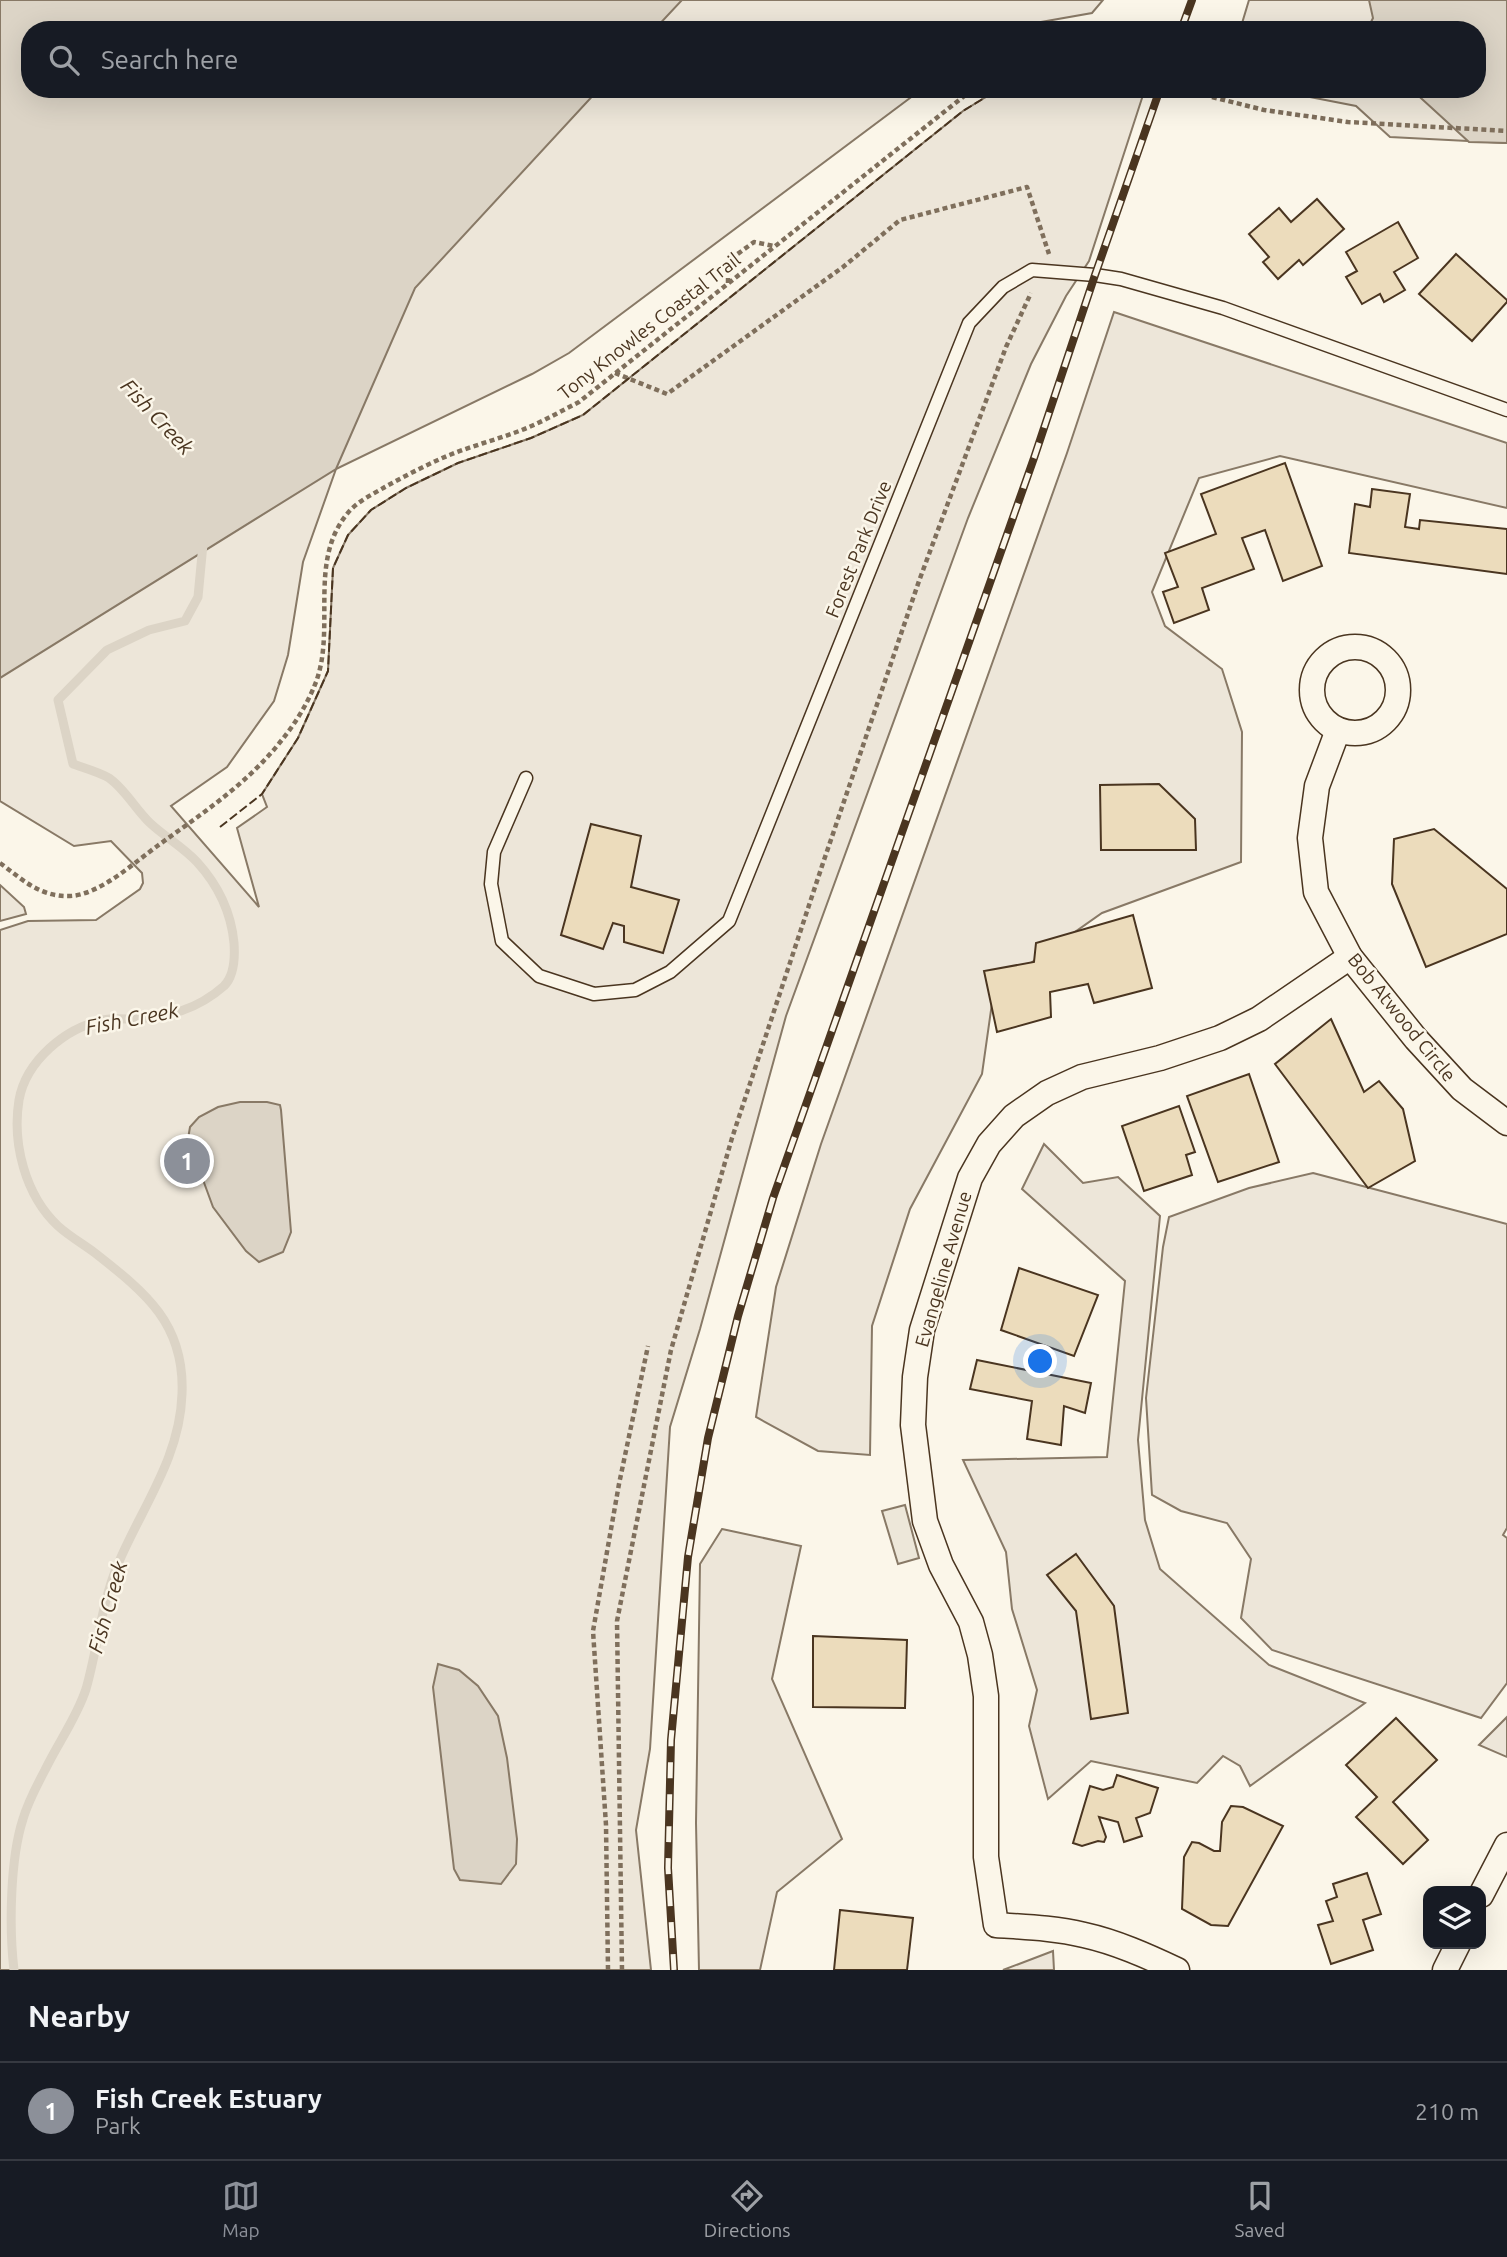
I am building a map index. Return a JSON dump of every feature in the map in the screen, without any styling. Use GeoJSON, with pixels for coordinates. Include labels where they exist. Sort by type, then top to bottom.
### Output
{"type":"FeatureCollection","features":[{"type":"Feature","properties":{"kind":"street","name":"Bob Atwood Circle"},"geometry":{"type":"LineString","coordinates":[[1338,730],[1317,786],[1310,838],[1317,892],[1350,957],[1416,1039],[1462,1089],[1507,1123]]}},
{"type":"Feature","properties":{"kind":"street","name":"Evangeline Avenue"},"geometry":{"type":"LineString","coordinates":[[1177,1970],[1149,1957],[1083,1934],[996,1925],[986,1857],[986,1696],[980,1655],[971,1622],[941,1565],[925,1521],[914,1425],[915,1377],[922,1330],[970,1178],[989,1144],[1014,1116],[1047,1093],[1082,1077],[1160,1058],[1220,1038],[1259,1019],[1350,957]]}},
{"type":"Feature","properties":{"kind":"street"},"geometry":{"type":"LineString","coordinates":[[1486,1886],[1507,1844]]}},
{"type":"Feature","properties":{"kind":"street"},"geometry":{"type":"LineString","coordinates":[[1446,1970],[1456,1949]]}},
{"type":"Feature","properties":{"kind":"lane","name":"Forest Park Drive"},"geometry":{"type":"LineString","coordinates":[[526,778],[494,852],[491,884],[502,941],[539,976],[594,995],[635,990],[670,972],[729,921],[969,323],[1003,287],[1031,270],[1121,279],[1223,308],[1507,410]]}},
{"type":"Feature","properties":{"kind":"path","name":"Tony Knowles Coastal Trail"},"geometry":{"type":"LineString","coordinates":[[0,863],[27,885],[48,893],[70,896],[89,892],[113,878],[222,799],[253,772],[281,742],[300,714],[316,681],[325,645],[326,561],[335,531],[348,512],[371,495],[413,472],[447,456],[536,424],[579,402],[962,98]]}},
{"type":"Feature","properties":{"kind":"path"},"geometry":{"type":"LineString","coordinates":[[1216,98],[1264,110],[1348,122],[1507,131]]}},
{"type":"Feature","properties":{"kind":"path"},"geometry":{"type":"LineString","coordinates":[[615,373],[667,394],[843,267],[900,220],[1027,187],[1050,252],[1006,347],[919,581],[732,1138],[671,1350],[617,1621],[622,1970]]}},
{"type":"Feature","properties":{"kind":"path"},"geometry":{"type":"LineString","coordinates":[[728,283],[728,261],[754,242],[775,246]]}},
{"type":"Feature","properties":{"kind":"path"},"geometry":{"type":"LineString","coordinates":[[608,1970],[607,1825],[593,1631],[619,1484],[648,1346]]}},
{"type":"Feature","properties":{"kind":"shaded area"},"geometry":{"type":"Polygon","coordinates":[[[0,0],[21,21],[21,98],[910,98],[569,353],[532,374],[336,469],[303,562],[288,655],[274,701],[227,767],[171,806],[259,907],[237,828],[267,807],[262,794],[298,738],[328,671],[333,568],[348,535],[371,510],[406,488],[458,463],[531,438],[583,415],[963,111],[984,98],[1142,98],[1089,261],[1066,296],[1031,364],[968,518],[786,1016],[700,1329],[670,1427],[650,1749],[636,1830],[651,1970],[0,1970],[0,930],[28,921],[96,920],[140,889],[143,883],[142,873],[111,841],[74,846],[0,801],[0,0]]]}},
{"type":"Feature","properties":{"kind":"shaded area"},"geometry":{"type":"Polygon","coordinates":[[[101,0],[1103,0],[1092,13],[1047,21],[93,21],[101,0]]]}},
{"type":"Feature","properties":{"kind":"shaded area"},"geometry":{"type":"Polygon","coordinates":[[[1249,0],[1507,0],[1507,143],[1390,137],[1356,106],[1315,98],[1486,98],[1486,21],[1243,21],[1249,0]]]}},
{"type":"Feature","properties":{"kind":"shaded area"},"geometry":{"type":"Polygon","coordinates":[[[1114,312],[1507,443],[1507,508],[1280,456],[1199,478],[1152,592],[1165,626],[1222,669],[1242,732],[1241,862],[1102,913],[994,989],[982,1074],[910,1209],[872,1326],[870,1455],[818,1451],[756,1417],[776,1287],[821,1144],[1067,453],[1114,312]]]}},
{"type":"Feature","properties":{"kind":"shaded area"},"geometry":{"type":"Polygon","coordinates":[[[0,885],[24,907],[26,914],[0,921],[0,885]]]}},
{"type":"Feature","properties":{"kind":"shaded area"},"geometry":{"type":"Polygon","coordinates":[[[1044,1144],[1083,1183],[1118,1177],[1160,1216],[1138,1440],[1145,1520],[1160,1569],[1269,1665],[1365,1703],[1250,1786],[1240,1766],[1223,1756],[1197,1783],[1091,1761],[1048,1799],[1029,1726],[1037,1690],[1012,1609],[1006,1552],[963,1460],[1107,1457],[1125,1281],[1022,1189],[1044,1144]]]}},
{"type":"Feature","properties":{"kind":"shaded area"},"geometry":{"type":"Polygon","coordinates":[[[1313,1173],[1507,1224],[1507,1528],[1503,1535],[1507,1538],[1507,1683],[1481,1718],[1272,1650],[1241,1618],[1251,1559],[1227,1523],[1181,1511],[1152,1495],[1146,1398],[1163,1247],[1169,1217],[1249,1188],[1313,1173]]]}},
{"type":"Feature","properties":{"kind":"shaded area"},"geometry":{"type":"Polygon","coordinates":[[[905,1505],[919,1558],[898,1564],[882,1511],[905,1505]]]}},
{"type":"Feature","properties":{"kind":"shaded area"},"geometry":{"type":"Polygon","coordinates":[[[722,1529],[801,1546],[772,1679],[842,1839],[777,1892],[760,1970],[699,1970],[696,1823],[700,1564],[722,1529]]]}},
{"type":"Feature","properties":{"kind":"shaded area"},"geometry":{"type":"Polygon","coordinates":[[[1507,1717],[1507,1757],[1479,1745],[1507,1717]]]}},
{"type":"Feature","properties":{"kind":"shaded area"},"geometry":{"type":"Polygon","coordinates":[[[1053,1951],[1054,1970],[1003,1970],[1053,1951]]]}},
{"type":"Feature","properties":{"kind":"water"},"geometry":{"type":"Polygon","coordinates":[[[0,0],[682,0],[662,21],[21,21],[21,98],[591,98],[415,288],[336,469],[0,678],[0,0]]]}},
{"type":"Feature","properties":{"kind":"water"},"geometry":{"type":"Polygon","coordinates":[[[1369,0],[1507,0],[1507,143],[1469,142],[1421,98],[1486,98],[1486,21],[1372,21],[1369,0]]]}},
{"type":"Feature","properties":{"kind":"water"},"geometry":{"type":"Polygon","coordinates":[[[240,1102],[267,1102],[280,1105],[281,1110],[291,1232],[283,1252],[259,1262],[246,1251],[213,1207],[188,1139],[190,1127],[199,1117],[218,1107],[240,1102]]]}},
{"type":"Feature","properties":{"kind":"water"},"geometry":{"type":"Polygon","coordinates":[[[438,1664],[459,1670],[478,1686],[498,1716],[507,1758],[517,1839],[516,1864],[501,1884],[460,1880],[454,1869],[433,1687],[438,1664]]]}},
{"type":"Feature","properties":{"kind":"building"},"geometry":{"type":"Polygon","coordinates":[[[1317,199],[1344,229],[1303,265],[1299,260],[1278,279],[1263,262],[1269,257],[1249,234],[1279,208],[1291,222],[1317,199]]]}},
{"type":"Feature","properties":{"kind":"building"},"geometry":{"type":"Polygon","coordinates":[[[1398,222],[1418,258],[1394,272],[1405,290],[1384,302],[1380,294],[1362,304],[1346,277],[1357,271],[1346,252],[1398,222]]]}},
{"type":"Feature","properties":{"kind":"building"},"geometry":{"type":"Polygon","coordinates":[[[1456,254],[1507,300],[1472,341],[1419,294],[1456,254]]]}},
{"type":"Feature","properties":{"kind":"building"},"geometry":{"type":"Polygon","coordinates":[[[1285,463],[1322,566],[1283,581],[1265,530],[1242,538],[1254,569],[1202,588],[1209,610],[1174,623],[1163,592],[1178,587],[1165,553],[1216,534],[1201,494],[1285,463]]]}},
{"type":"Feature","properties":{"kind":"building"},"geometry":{"type":"Polygon","coordinates":[[[1372,489],[1410,494],[1405,527],[1419,529],[1420,520],[1507,529],[1507,574],[1349,553],[1355,504],[1370,507],[1372,489]]]}},
{"type":"Feature","properties":{"kind":"building"},"geometry":{"type":"Polygon","coordinates":[[[1159,784],[1195,819],[1196,850],[1101,850],[1100,785],[1159,784]]]}},
{"type":"Feature","properties":{"kind":"building"},"geometry":{"type":"Polygon","coordinates":[[[591,824],[641,836],[631,887],[679,900],[663,953],[624,942],[624,926],[613,923],[603,949],[561,935],[591,824]]]}},
{"type":"Feature","properties":{"kind":"building"},"geometry":{"type":"Polygon","coordinates":[[[1434,829],[1507,889],[1507,934],[1426,967],[1392,884],[1394,839],[1434,829]]]}},
{"type":"Feature","properties":{"kind":"building"},"geometry":{"type":"Polygon","coordinates":[[[1133,915],[1152,988],[1094,1003],[1088,984],[1050,992],[1051,1017],[997,1032],[984,971],[1034,962],[1036,943],[1133,915]]]}},
{"type":"Feature","properties":{"kind":"building"},"geometry":{"type":"Polygon","coordinates":[[[1331,1019],[1364,1092],[1379,1081],[1403,1109],[1415,1161],[1368,1188],[1275,1064],[1331,1019]]]}},
{"type":"Feature","properties":{"kind":"building"},"geometry":{"type":"Polygon","coordinates":[[[1249,1074],[1279,1162],[1218,1182],[1187,1096],[1249,1074]]]}},
{"type":"Feature","properties":{"kind":"building"},"geometry":{"type":"Polygon","coordinates":[[[1179,1106],[1195,1152],[1186,1155],[1192,1175],[1144,1191],[1122,1126],[1179,1106]]]}},
{"type":"Feature","properties":{"kind":"building"},"geometry":{"type":"Polygon","coordinates":[[[1019,1268],[1098,1295],[1074,1356],[1001,1330],[1019,1268]]]}},
{"type":"Feature","properties":{"kind":"building"},"geometry":{"type":"Polygon","coordinates":[[[977,1360],[1091,1383],[1085,1413],[1064,1406],[1061,1445],[1027,1439],[1032,1401],[970,1389],[977,1360]]]}},
{"type":"Feature","properties":{"kind":"building"},"geometry":{"type":"Polygon","coordinates":[[[1076,1554],[1114,1606],[1128,1713],[1091,1719],[1076,1611],[1047,1575],[1076,1554]]]}},
{"type":"Feature","properties":{"kind":"building"},"geometry":{"type":"Polygon","coordinates":[[[813,1636],[907,1640],[905,1708],[813,1707],[813,1636]]]}},
{"type":"Feature","properties":{"kind":"building"},"geometry":{"type":"Polygon","coordinates":[[[1396,1718],[1437,1760],[1393,1802],[1428,1840],[1403,1864],[1356,1817],[1377,1797],[1346,1765],[1396,1718]]]}},
{"type":"Feature","properties":{"kind":"building"},"geometry":{"type":"Polygon","coordinates":[[[1117,1775],[1158,1788],[1150,1813],[1136,1818],[1142,1836],[1124,1842],[1118,1822],[1099,1817],[1106,1837],[1104,1842],[1082,1846],[1073,1843],[1090,1786],[1103,1790],[1113,1787],[1117,1775]]]}},
{"type":"Feature","properties":{"kind":"building"},"geometry":{"type":"Polygon","coordinates":[[[1231,1806],[1243,1807],[1283,1826],[1228,1926],[1211,1925],[1182,1909],[1184,1857],[1192,1842],[1220,1851],[1222,1822],[1231,1806]]]}},
{"type":"Feature","properties":{"kind":"building"},"geometry":{"type":"Polygon","coordinates":[[[1367,1873],[1381,1914],[1363,1920],[1373,1950],[1331,1964],[1318,1925],[1333,1921],[1326,1901],[1337,1897],[1333,1884],[1367,1873]]]}},
{"type":"Feature","properties":{"kind":"building"},"geometry":{"type":"Polygon","coordinates":[[[840,1910],[913,1918],[907,1970],[834,1970],[840,1910]]]}},
{"type":"Feature","properties":{"kind":"waterway","name":"Fish Creek"},"geometry":{"type":"LineString","coordinates":[[14,1970],[12,1894],[15,1854],[23,1819],[86,1689],[112,1579],[175,1440],[182,1394],[177,1348],[159,1312],[131,1282],[58,1226],[37,1199],[29,1184],[20,1151],[17,1116],[19,1100],[23,1086],[39,1060],[49,1048],[75,1030],[103,1020],[158,1016],[193,1006],[224,986],[232,972],[234,954],[227,909],[217,889],[197,862],[150,823],[109,778],[73,764],[58,700],[107,650],[149,630],[185,621],[198,597],[203,544]]}},
{"type":"Feature","properties":{"kind":"railway"},"geometry":{"type":"LineString","coordinates":[[1184,21],[1192,0]]}},
{"type":"Feature","properties":{"kind":"railway"},"geometry":{"type":"LineString","coordinates":[[674,1970],[668,1868],[671,1740],[688,1557],[708,1438],[738,1316],[773,1198],[1034,458],[1157,98]]}},
{"type":"Feature","properties":{"kind":"fence"},"geometry":{"type":"LineString","coordinates":[[220,827],[262,794],[298,738],[328,671],[333,568],[348,535],[371,510],[406,488],[458,463],[531,438],[583,415],[963,111],[984,98]]}},
{"type":"Feature","properties":{"kind":"place","name":"Fish Creek Estuary"},"geometry":{"type":"Point","coordinates":[187,1161]}}]}
